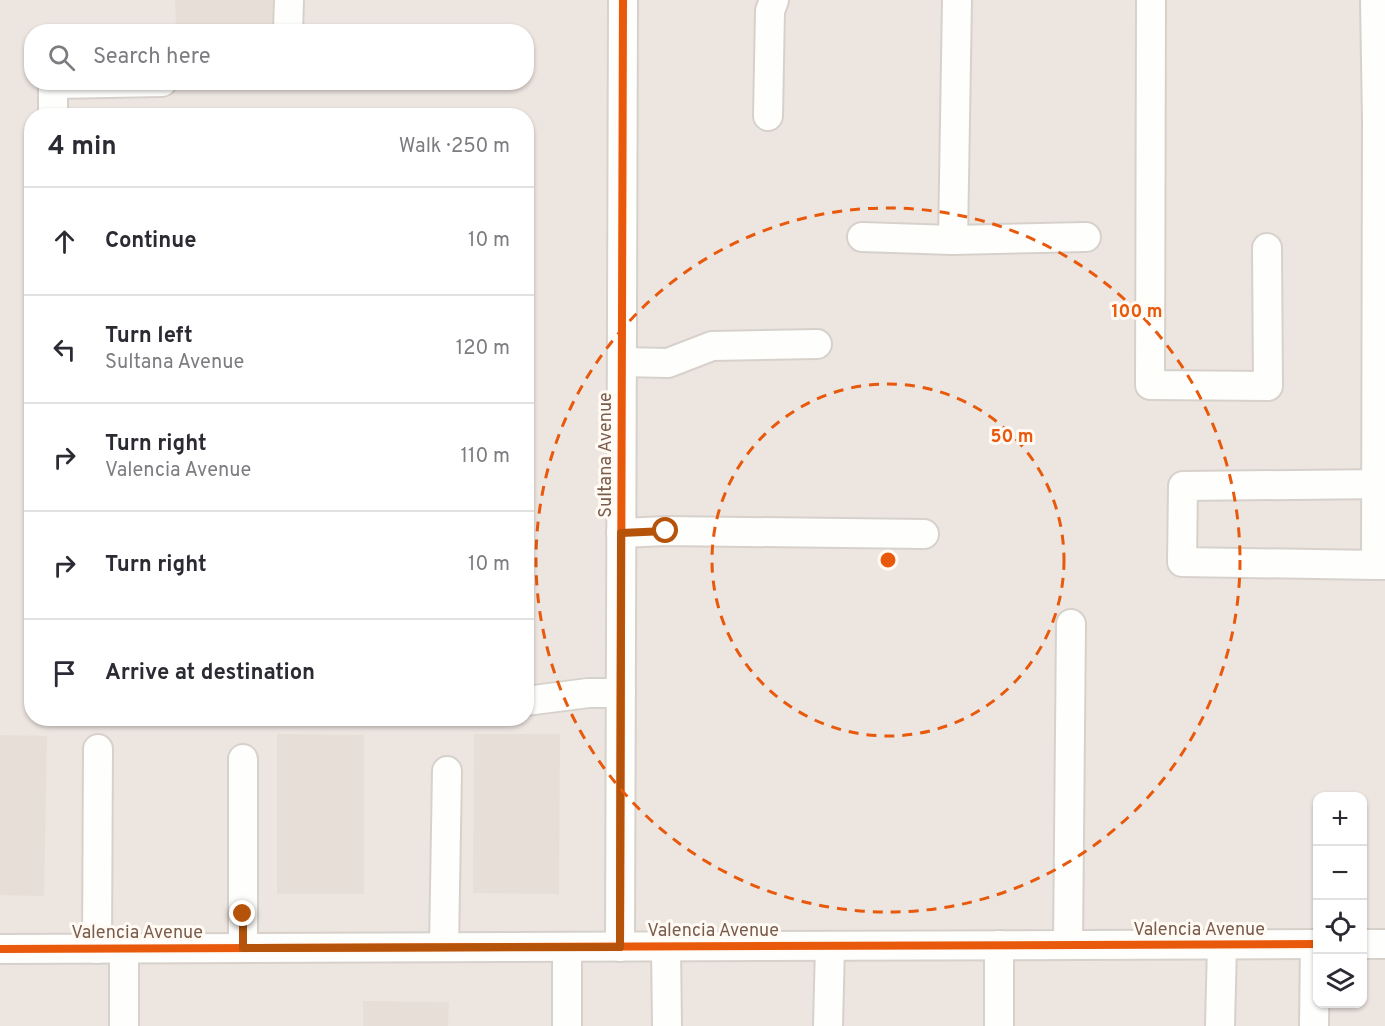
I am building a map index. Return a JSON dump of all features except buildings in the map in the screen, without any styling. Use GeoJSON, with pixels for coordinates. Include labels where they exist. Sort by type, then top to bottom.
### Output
{"type":"FeatureCollection","features":[{"type":"Feature","properties":{"kind":"street"},"geometry":{"type":"LineString","coordinates":[[288,24],[289,0]]}},
{"type":"Feature","properties":{"kind":"street","name":"Sultana Avenue"},"geometry":{"type":"LineString","coordinates":[[620,947],[623,0]]}},
{"type":"Feature","properties":{"kind":"street"},"geometry":{"type":"LineString","coordinates":[[768,116],[770,11],[774,0]]}},
{"type":"Feature","properties":{"kind":"street"},"geometry":{"type":"LineString","coordinates":[[953,240],[957,0]]}},
{"type":"Feature","properties":{"kind":"street"},"geometry":{"type":"LineString","coordinates":[[1151,0],[1150,385],[1268,386],[1267,248]]}},
{"type":"Feature","properties":{"kind":"street"},"geometry":{"type":"LineString","coordinates":[[1375,0],[1381,344],[1381,422],[1381,484],[1381,565],[1182,562],[1183,486],[1381,484]]}},
{"type":"Feature","properties":{"kind":"street"},"geometry":{"type":"LineString","coordinates":[[53,90],[53,108]]}},
{"type":"Feature","properties":{"kind":"street"},"geometry":{"type":"LineString","coordinates":[[862,237],[953,240],[1086,237]]}},
{"type":"Feature","properties":{"kind":"street"},"geometry":{"type":"LineString","coordinates":[[622,362],[668,363],[712,346],[817,344]]}},
{"type":"Feature","properties":{"kind":"street"},"geometry":{"type":"LineString","coordinates":[[621,533],[666,531],[924,534]]}},
{"type":"Feature","properties":{"kind":"street"},"geometry":{"type":"LineString","coordinates":[[1068,945],[1071,624]]}},
{"type":"Feature","properties":{"kind":"street"},"geometry":{"type":"LineString","coordinates":[[534,700],[588,693],[621,693]]}},
{"type":"Feature","properties":{"kind":"street"},"geometry":{"type":"LineString","coordinates":[[98,749],[110,948],[124,1026]]}},
{"type":"Feature","properties":{"kind":"street"},"geometry":{"type":"LineString","coordinates":[[243,759],[243,948]]}},
{"type":"Feature","properties":{"kind":"street"},"geometry":{"type":"LineString","coordinates":[[444,947],[447,771]]}},
{"type":"Feature","properties":{"kind":"street","name":"Valencia Avenue"},"geometry":{"type":"LineString","coordinates":[[0,949],[1313,944]]}},
{"type":"Feature","properties":{"kind":"street"},"geometry":{"type":"LineString","coordinates":[[1367,944],[1385,944]]}},
{"type":"Feature","properties":{"kind":"street"},"geometry":{"type":"LineString","coordinates":[[999,945],[999,1026]]}},
{"type":"Feature","properties":{"kind":"street"},"geometry":{"type":"LineString","coordinates":[[1220,1026],[1222,945]]}},
{"type":"Feature","properties":{"kind":"street"},"geometry":{"type":"LineString","coordinates":[[828,1026],[830,946]]}},
{"type":"Feature","properties":{"kind":"street"},"geometry":{"type":"LineString","coordinates":[[567,947],[567,1026]]}},
{"type":"Feature","properties":{"kind":"street"},"geometry":{"type":"LineString","coordinates":[[666,947],[667,1026]]}},
{"type":"Feature","properties":{"kind":"street"},"geometry":{"type":"LineString","coordinates":[[1314,1026],[1316,954]]}},
{"type":"Feature","properties":{"kind":"shaded area"},"geometry":{"type":"Polygon","coordinates":[[[0,0],[1385,0],[1385,1026],[0,1026],[0,0]]]}},
{"type":"Feature","properties":{"kind":"cycle path"},"geometry":{"type":"LineString","coordinates":[[620,947],[623,0]]}},
{"type":"Feature","properties":{"kind":"cycle path"},"geometry":{"type":"LineString","coordinates":[[0,949],[1313,944]]}},
{"type":"Feature","properties":{"kind":"route"},"geometry":{"type":"LineString","coordinates":[[243,914],[243,948],[620,947],[621,533],[666,531]]}}]}
